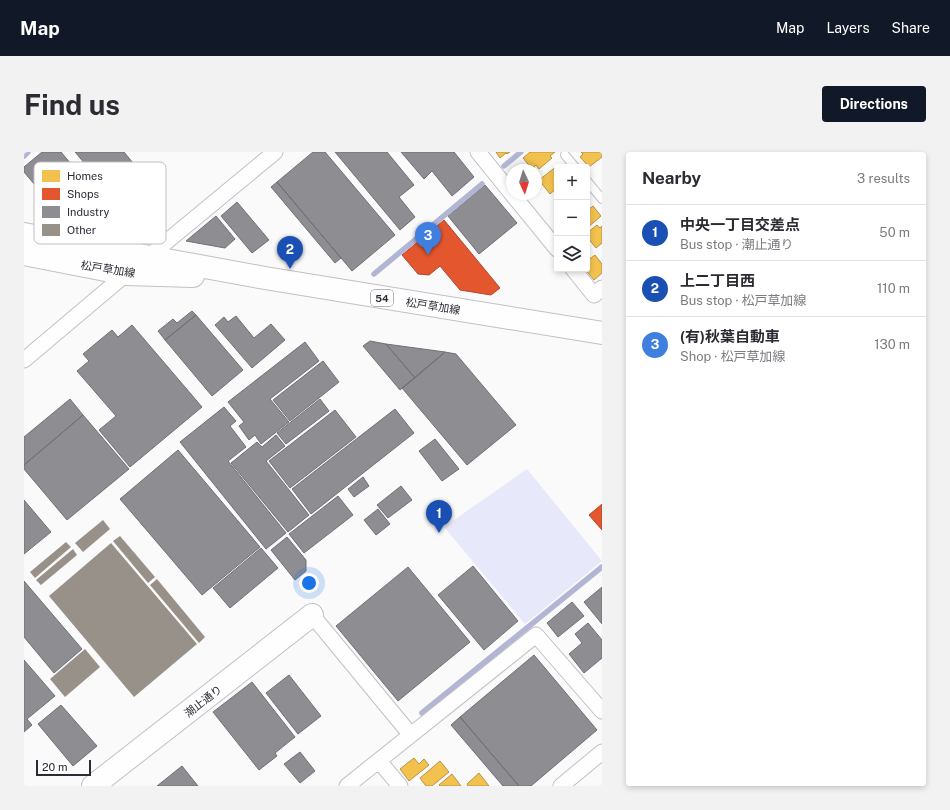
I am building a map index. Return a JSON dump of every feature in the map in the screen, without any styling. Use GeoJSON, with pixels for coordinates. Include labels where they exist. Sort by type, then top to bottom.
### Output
{"type":"FeatureCollection","features":[{"type":"Feature","properties":{"kind":"main road","name":"松戸草加線"},"geometry":{"type":"LineString","coordinates":[[24,234],[34,236]]}},
{"type":"Feature","properties":{"kind":"main road","name":"松戸草加線"},"geometry":{"type":"LineString","coordinates":[[78,244],[265,278],[602,333]]}},
{"type":"Feature","properties":{"kind":"main road","name":"松戸草加線"},"geometry":{"type":"LineString","coordinates":[[24,254],[126,274],[265,278]]}},
{"type":"Feature","properties":{"kind":"main road","name":"潮止通り"},"geometry":{"type":"LineString","coordinates":[[93,786],[312,615]]}},
{"type":"Feature","properties":{"kind":"street"},"geometry":{"type":"LineString","coordinates":[[166,242],[275,152]]}},
{"type":"Feature","properties":{"kind":"street"},"geometry":{"type":"LineString","coordinates":[[478,152],[506,187]]}},
{"type":"Feature","properties":{"kind":"street"},"geometry":{"type":"LineString","coordinates":[[517,200],[554,245]]}},
{"type":"Feature","properties":{"kind":"street"},"geometry":{"type":"LineString","coordinates":[[148,257],[164,244]]}},
{"type":"Feature","properties":{"kind":"street"},"geometry":{"type":"LineString","coordinates":[[575,272],[594,295],[602,288]]}},
{"type":"Feature","properties":{"kind":"street"},"geometry":{"type":"LineString","coordinates":[[24,360],[126,274]]}},
{"type":"Feature","properties":{"kind":"street"},"geometry":{"type":"LineString","coordinates":[[312,615],[410,734]]}},
{"type":"Feature","properties":{"kind":"street"},"geometry":{"type":"LineString","coordinates":[[347,786],[410,734],[536,635],[602,711]]}},
{"type":"Feature","properties":{"kind":"street"},"geometry":{"type":"LineString","coordinates":[[565,785],[602,752]]}},
{"type":"Feature","properties":{"kind":"street"},"geometry":{"type":"LineString","coordinates":[[379,761],[400,786]]}},
{"type":"Feature","properties":{"kind":"lane"},"geometry":{"type":"LineString","coordinates":[[565,155],[572,164]]}},
{"type":"Feature","properties":{"kind":"lane"},"geometry":{"type":"LineString","coordinates":[[590,185],[602,199]]}},
{"type":"Feature","properties":{"kind":"shaded area"},"geometry":{"type":"Polygon","coordinates":[[[527,469],[602,561],[525,624],[444,527],[527,469]]]}},
{"type":"Feature","properties":{"kind":"building: Homes"},"geometry":{"type":"Polygon","coordinates":[[[496,152],[510,152],[507,154],[506,153],[500,158],[496,152]]]}},
{"type":"Feature","properties":{"kind":"building: Homes"},"geometry":{"type":"Polygon","coordinates":[[[530,152],[555,152],[550,156],[552,158],[542,166],[542,164],[528,164],[523,158],[530,152]]]}},
{"type":"Feature","properties":{"kind":"building: Homes"},"geometry":{"type":"Polygon","coordinates":[[[581,152],[602,152],[602,157],[590,166],[590,164],[586,164],[580,157],[583,154],[581,152]]]}},
{"type":"Feature","properties":{"kind":"building: Homes"},"geometry":{"type":"Polygon","coordinates":[[[554,168],[554,191],[550,194],[542,184],[542,178],[554,168]]]}},
{"type":"Feature","properties":{"kind":"building: Homes"},"geometry":{"type":"Polygon","coordinates":[[[593,206],[601,216],[590,225],[590,208],[593,206]]]}},
{"type":"Feature","properties":{"kind":"building: Homes"},"geometry":{"type":"Polygon","coordinates":[[[597,225],[600,228],[602,226],[602,243],[596,248],[590,241],[590,231],[597,225]]]}},
{"type":"Feature","properties":{"kind":"building: Homes"},"geometry":{"type":"Polygon","coordinates":[[[595,255],[602,264],[602,273],[594,280],[587,272],[590,272],[590,259],[595,255]]]}},
{"type":"Feature","properties":{"kind":"building: Homes"},"geometry":{"type":"Polygon","coordinates":[[[414,758],[419,764],[424,759],[429,765],[409,781],[400,769],[414,758]]]}},
{"type":"Feature","properties":{"kind":"building: Homes"},"geometry":{"type":"Polygon","coordinates":[[[440,761],[449,772],[432,786],[426,786],[420,778],[440,761]]]}},
{"type":"Feature","properties":{"kind":"building: Homes"},"geometry":{"type":"Polygon","coordinates":[[[479,773],[489,786],[468,786],[467,784],[479,773]]]}},
{"type":"Feature","properties":{"kind":"building: Homes"},"geometry":{"type":"Polygon","coordinates":[[[452,774],[461,786],[439,785],[452,774]]]}},
{"type":"Feature","properties":{"kind":"building: Shops"},"geometry":{"type":"Polygon","coordinates":[[[444,220],[500,288],[491,295],[460,290],[440,266],[429,275],[418,274],[402,255],[444,220]]]}},
{"type":"Feature","properties":{"kind":"building: Shops"},"geometry":{"type":"Polygon","coordinates":[[[602,504],[602,530],[589,515],[602,504]]]}},
{"type":"Feature","properties":{"kind":"building: Industry"},"geometry":{"type":"Polygon","coordinates":[[[42,152],[61,152],[69,162],[34,162],[34,184],[24,172],[24,167],[42,152]]]}},
{"type":"Feature","properties":{"kind":"building: Industry"},"geometry":{"type":"Polygon","coordinates":[[[75,152],[124,152],[132,162],[83,162],[75,152]]]}},
{"type":"Feature","properties":{"kind":"building: Industry"},"geometry":{"type":"Polygon","coordinates":[[[313,152],[325,152],[395,235],[352,271],[277,182],[313,152]]]}},
{"type":"Feature","properties":{"kind":"building: Industry"},"geometry":{"type":"Polygon","coordinates":[[[335,152],[387,152],[414,185],[399,197],[415,217],[400,230],[335,152]]]}},
{"type":"Feature","properties":{"kind":"building: Industry"},"geometry":{"type":"Polygon","coordinates":[[[401,152],[454,152],[474,177],[452,196],[432,171],[424,179],[401,152]]]}},
{"type":"Feature","properties":{"kind":"building: Industry"},"geometry":{"type":"Polygon","coordinates":[[[277,182],[341,258],[335,263],[271,187],[277,182]]]}},
{"type":"Feature","properties":{"kind":"building: Industry"},"geometry":{"type":"Polygon","coordinates":[[[485,185],[517,223],[479,254],[448,216],[485,185]]]}},
{"type":"Feature","properties":{"kind":"building: Industry"},"geometry":{"type":"Polygon","coordinates":[[[237,202],[269,240],[252,253],[221,216],[237,202]]]}},
{"type":"Feature","properties":{"kind":"building: Industry"},"geometry":{"type":"Polygon","coordinates":[[[216,216],[235,239],[225,248],[186,241],[216,216]]]}},
{"type":"Feature","properties":{"kind":"building: Industry"},"geometry":{"type":"Polygon","coordinates":[[[192,311],[196,315],[165,340],[158,331],[173,319],[177,323],[192,311]]]}},
{"type":"Feature","properties":{"kind":"building: Industry"},"geometry":{"type":"Polygon","coordinates":[[[196,315],[243,370],[212,396],[165,340],[196,315]]]}},
{"type":"Feature","properties":{"kind":"building: Industry"},"geometry":{"type":"Polygon","coordinates":[[[236,316],[254,338],[271,324],[285,340],[252,368],[215,325],[224,317],[228,322],[236,316]]]}},
{"type":"Feature","properties":{"kind":"building: Industry"},"geometry":{"type":"Polygon","coordinates":[[[132,325],[202,407],[130,467],[99,430],[116,416],[77,371],[89,361],[83,354],[112,330],[118,337],[132,325]]]}},
{"type":"Feature","properties":{"kind":"building: Industry"},"geometry":{"type":"Polygon","coordinates":[[[370,341],[386,344],[415,378],[400,390],[363,346],[370,341]]]}},
{"type":"Feature","properties":{"kind":"building: Industry"},"geometry":{"type":"Polygon","coordinates":[[[305,342],[319,361],[270,399],[289,422],[261,444],[255,435],[249,440],[239,426],[244,422],[228,402],[305,342]]]}},
{"type":"Feature","properties":{"kind":"building: Industry"},"geometry":{"type":"Polygon","coordinates":[[[386,344],[445,352],[415,378],[386,344]]]}},
{"type":"Feature","properties":{"kind":"building: Industry"},"geometry":{"type":"Polygon","coordinates":[[[445,352],[456,354],[516,425],[467,465],[402,388],[445,352]]]}},
{"type":"Feature","properties":{"kind":"building: Industry"},"geometry":{"type":"Polygon","coordinates":[[[323,361],[339,382],[290,421],[273,400],[323,361]]]}},
{"type":"Feature","properties":{"kind":"building: Industry"},"geometry":{"type":"Polygon","coordinates":[[[70,399],[83,415],[24,465],[24,437],[70,399]]]}},
{"type":"Feature","properties":{"kind":"building: Industry"},"geometry":{"type":"Polygon","coordinates":[[[320,399],[329,411],[286,444],[277,433],[320,399]]]}},
{"type":"Feature","properties":{"kind":"building: Industry"},"geometry":{"type":"Polygon","coordinates":[[[224,407],[236,421],[230,426],[246,447],[228,461],[286,533],[266,549],[180,442],[224,407]]]}},
{"type":"Feature","properties":{"kind":"building: Industry"},"geometry":{"type":"Polygon","coordinates":[[[395,409],[414,433],[311,514],[292,489],[395,409]]]}},
{"type":"Feature","properties":{"kind":"building: Industry"},"geometry":{"type":"Polygon","coordinates":[[[335,410],[356,437],[290,488],[269,461],[335,410]]]}},
{"type":"Feature","properties":{"kind":"building: Industry"},"geometry":{"type":"Polygon","coordinates":[[[83,415],[129,469],[67,520],[24,469],[24,465],[83,415]]]}},
{"type":"Feature","properties":{"kind":"building: Industry"},"geometry":{"type":"Polygon","coordinates":[[[276,435],[285,446],[266,461],[309,515],[288,532],[231,463],[257,442],[262,447],[276,435]]]}},
{"type":"Feature","properties":{"kind":"building: Industry"},"geometry":{"type":"Polygon","coordinates":[[[435,439],[459,469],[442,481],[419,451],[435,439]]]}},
{"type":"Feature","properties":{"kind":"building: Industry"},"geometry":{"type":"Polygon","coordinates":[[[178,450],[260,547],[202,595],[120,499],[178,450]]]}},
{"type":"Feature","properties":{"kind":"building: Industry"},"geometry":{"type":"Polygon","coordinates":[[[363,477],[369,486],[354,497],[348,489],[363,477]]]}},
{"type":"Feature","properties":{"kind":"building: Industry"},"geometry":{"type":"Polygon","coordinates":[[[401,486],[412,500],[388,518],[377,505],[401,486]]]}},
{"type":"Feature","properties":{"kind":"building: Industry"},"geometry":{"type":"Polygon","coordinates":[[[338,496],[353,515],[304,553],[289,534],[338,496]]]}},
{"type":"Feature","properties":{"kind":"building: Industry"},"geometry":{"type":"Polygon","coordinates":[[[24,500],[51,532],[24,554],[24,500]]]}},
{"type":"Feature","properties":{"kind":"building: Industry"},"geometry":{"type":"Polygon","coordinates":[[[378,509],[390,524],[376,535],[364,520],[378,509]]]}},
{"type":"Feature","properties":{"kind":"building: Industry"},"geometry":{"type":"Polygon","coordinates":[[[287,537],[306,560],[306,571],[295,580],[271,550],[287,537]]]}},
{"type":"Feature","properties":{"kind":"building: Industry"},"geometry":{"type":"Polygon","coordinates":[[[261,548],[278,568],[230,608],[213,588],[261,548]]]}},
{"type":"Feature","properties":{"kind":"building: Industry"},"geometry":{"type":"Polygon","coordinates":[[[473,566],[518,621],[484,650],[438,595],[473,566]]]}},
{"type":"Feature","properties":{"kind":"building: Industry"},"geometry":{"type":"Polygon","coordinates":[[[408,567],[470,642],[398,701],[336,626],[408,567]]]}},
{"type":"Feature","properties":{"kind":"building: Industry"},"geometry":{"type":"Polygon","coordinates":[[[24,581],[82,649],[54,673],[24,637],[24,581]]]}},
{"type":"Feature","properties":{"kind":"building: Industry"},"geometry":{"type":"Polygon","coordinates":[[[602,587],[602,624],[584,602],[602,587]]]}},
{"type":"Feature","properties":{"kind":"building: Industry"},"geometry":{"type":"Polygon","coordinates":[[[572,602],[584,616],[558,637],[547,623],[572,602]]]}},
{"type":"Feature","properties":{"kind":"building: Industry"},"geometry":{"type":"Polygon","coordinates":[[[588,623],[602,640],[602,658],[584,673],[569,654],[582,643],[575,634],[588,623]]]}},
{"type":"Feature","properties":{"kind":"building: Industry"},"geometry":{"type":"Polygon","coordinates":[[[534,655],[597,730],[531,786],[519,786],[460,717],[534,655]]]}},
{"type":"Feature","properties":{"kind":"building: Industry"},"geometry":{"type":"Polygon","coordinates":[[[24,660],[55,696],[27,719],[32,725],[24,732],[24,660]]]}},
{"type":"Feature","properties":{"kind":"building: Industry"},"geometry":{"type":"Polygon","coordinates":[[[289,675],[321,716],[298,734],[266,693],[289,675]]]}},
{"type":"Feature","properties":{"kind":"building: Industry"},"geometry":{"type":"Polygon","coordinates":[[[252,682],[295,737],[275,753],[277,756],[259,770],[213,712],[252,682]]]}},
{"type":"Feature","properties":{"kind":"building: Industry"},"geometry":{"type":"Polygon","coordinates":[[[61,705],[97,746],[73,766],[38,724],[61,705]]]}},
{"type":"Feature","properties":{"kind":"building: Industry"},"geometry":{"type":"Polygon","coordinates":[[[460,717],[519,786],[503,786],[451,725],[460,717]]]}},
{"type":"Feature","properties":{"kind":"building: Industry"},"geometry":{"type":"Polygon","coordinates":[[[300,752],[315,771],[300,783],[284,764],[300,752]]]}},
{"type":"Feature","properties":{"kind":"building: Industry"},"geometry":{"type":"Polygon","coordinates":[[[182,766],[198,786],[157,786],[182,766]]]}},
{"type":"Feature","properties":{"kind":"building: Other"},"geometry":{"type":"Polygon","coordinates":[[[103,520],[110,529],[83,552],[75,543],[103,520]]]}},
{"type":"Feature","properties":{"kind":"building: Other"},"geometry":{"type":"Polygon","coordinates":[[[120,536],[155,577],[148,583],[113,541],[120,536]]]}},
{"type":"Feature","properties":{"kind":"building: Other"},"geometry":{"type":"Polygon","coordinates":[[[66,542],[71,547],[35,578],[30,572],[66,542]]]}},
{"type":"Feature","properties":{"kind":"building: Other"},"geometry":{"type":"Polygon","coordinates":[[[111,543],[197,644],[134,697],[49,596],[111,543]]]}},
{"type":"Feature","properties":{"kind":"building: Other"},"geometry":{"type":"Polygon","coordinates":[[[73,549],[77,555],[41,585],[36,580],[73,549]]]}},
{"type":"Feature","properties":{"kind":"building: Other"},"geometry":{"type":"Polygon","coordinates":[[[157,579],[205,637],[199,643],[150,585],[157,579]]]}},
{"type":"Feature","properties":{"kind":"building: Other"},"geometry":{"type":"Polygon","coordinates":[[[85,649],[100,667],[65,697],[50,679],[85,649]]]}},
{"type":"Feature","properties":{"kind":"waterway"},"geometry":{"type":"LineString","coordinates":[[24,156],[28,152]]}},
{"type":"Feature","properties":{"kind":"waterway"},"geometry":{"type":"LineString","coordinates":[[504,166],[521,152]]}},
{"type":"Feature","properties":{"kind":"waterway"},"geometry":{"type":"LineString","coordinates":[[374,274],[482,184]]}},
{"type":"Feature","properties":{"kind":"waterway"},"geometry":{"type":"LineString","coordinates":[[422,713],[602,567]]}},
{"type":"Feature","properties":{"kind":"place","name":"(有)秋葉自動車"},"geometry":{"type":"Point","coordinates":[428,255]}},
{"type":"Feature","properties":{"kind":"place","name":"上二丁目西"},"geometry":{"type":"Point","coordinates":[290,269]}},
{"type":"Feature","properties":{"kind":"place","name":"中央一丁目交差点"},"geometry":{"type":"Point","coordinates":[439,533]}}]}
